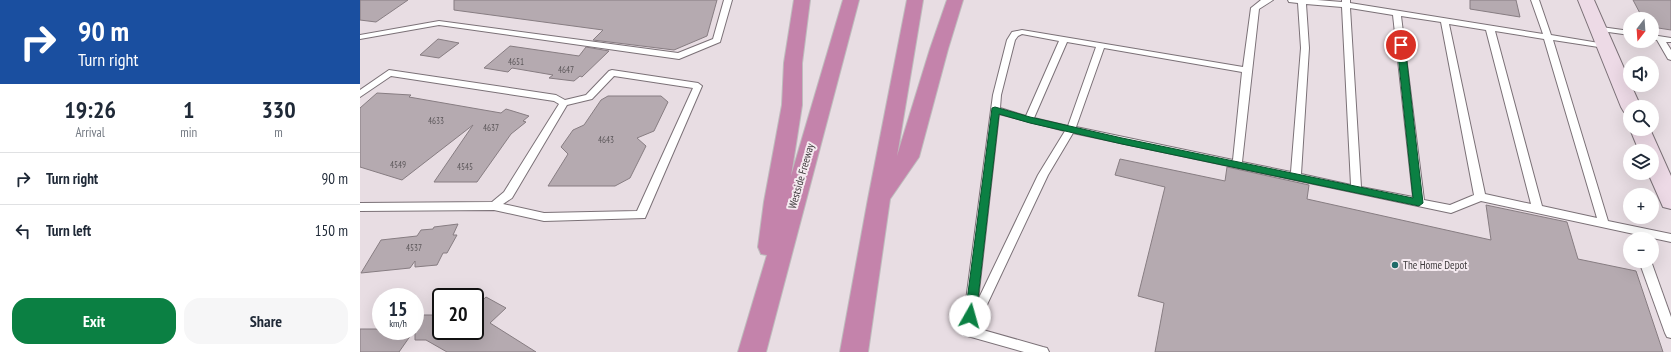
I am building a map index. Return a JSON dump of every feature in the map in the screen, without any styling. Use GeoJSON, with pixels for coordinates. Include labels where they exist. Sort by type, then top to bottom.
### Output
{"type":"FeatureCollection","features":[{"type":"Feature","properties":{"kind":"highway"},"geometry":{"type":"LineString","coordinates":[[761,318],[775,202],[792,106],[793,63],[802,0]]}},
{"type":"Feature","properties":{"kind":"highway","name":"Westside Freeway"},"geometry":{"type":"LineString","coordinates":[[752,352],[851,0]]}},
{"type":"Feature","properties":{"kind":"highway"},"geometry":{"type":"LineString","coordinates":[[854,352],[915,0]]}},
{"type":"Feature","properties":{"kind":"highway"},"geometry":{"type":"LineString","coordinates":[[880,198],[908,157],[939,49],[955,0]]}},
{"type":"Feature","properties":{"kind":"street"},"geometry":{"type":"LineString","coordinates":[[1586,0],[1628,100]]}},
{"type":"Feature","properties":{"kind":"street"},"geometry":{"type":"LineString","coordinates":[[1659,173],[1671,201]]}},
{"type":"Feature","properties":{"kind":"lane"},"geometry":{"type":"LineString","coordinates":[[360,36],[438,23],[679,56],[717,40],[728,0]]}},
{"type":"Feature","properties":{"kind":"lane"},"geometry":{"type":"LineString","coordinates":[[1237,165],[1255,8],[1269,0]]}},
{"type":"Feature","properties":{"kind":"lane"},"geometry":{"type":"LineString","coordinates":[[1296,177],[1305,48],[1299,0],[1346,2],[1398,13],[1605,46]]}},
{"type":"Feature","properties":{"kind":"lane"},"geometry":{"type":"LineString","coordinates":[[1535,0],[1548,37],[1604,224]]}},
{"type":"Feature","properties":{"kind":"lane"},"geometry":{"type":"LineString","coordinates":[[1346,2],[1356,189]]}},
{"type":"Feature","properties":{"kind":"lane"},"geometry":{"type":"LineString","coordinates":[[1398,13],[1419,203]]}},
{"type":"Feature","properties":{"kind":"lane"},"geometry":{"type":"LineString","coordinates":[[1444,20],[1480,197]]}},
{"type":"Feature","properties":{"kind":"lane"},"geometry":{"type":"LineString","coordinates":[[1490,28],[1537,209]]}},
{"type":"Feature","properties":{"kind":"lane"},"geometry":{"type":"LineString","coordinates":[[1597,28],[1623,32]]}},
{"type":"Feature","properties":{"kind":"lane"},"geometry":{"type":"LineString","coordinates":[[968,331],[997,95],[1011,40],[1015,34],[1022,32],[1247,70]]}},
{"type":"Feature","properties":{"kind":"lane"},"geometry":{"type":"LineString","coordinates":[[1659,38],[1671,40]]}},
{"type":"Feature","properties":{"kind":"lane"},"geometry":{"type":"LineString","coordinates":[[1030,120],[1064,39]]}},
{"type":"Feature","properties":{"kind":"lane"},"geometry":{"type":"LineString","coordinates":[[1659,41],[1671,57]]}},
{"type":"Feature","properties":{"kind":"lane"},"geometry":{"type":"LineString","coordinates":[[968,331],[1043,176],[1071,129],[1101,46]]}},
{"type":"Feature","properties":{"kind":"lane"},"geometry":{"type":"LineString","coordinates":[[360,94],[388,73],[556,98],[564,103]]}},
{"type":"Feature","properties":{"kind":"lane"},"geometry":{"type":"LineString","coordinates":[[360,207],[494,206],[544,216],[641,215],[698,86],[612,73],[589,97],[564,103],[508,195],[494,206]]}},
{"type":"Feature","properties":{"kind":"lane"},"geometry":{"type":"LineString","coordinates":[[995,110],[1030,120],[1071,129],[1419,203],[1451,209],[1480,197],[1604,224],[1627,232]]}},
{"type":"Feature","properties":{"kind":"lane"},"geometry":{"type":"LineString","coordinates":[[1659,237],[1671,238]]}},
{"type":"Feature","properties":{"kind":"lane"},"geometry":{"type":"LineString","coordinates":[[1648,268],[1671,333]]}},
{"type":"Feature","properties":{"kind":"lane"},"geometry":{"type":"LineString","coordinates":[[968,331],[1044,352]]}},
{"type":"Feature","properties":{"kind":"building"},"geometry":{"type":"Polygon","coordinates":[[[360,0],[408,0],[376,22],[360,20],[360,0]]]}},
{"type":"Feature","properties":{"kind":"building"},"geometry":{"type":"Polygon","coordinates":[[[454,0],[717,0],[707,36],[674,50],[593,40],[603,30],[454,10],[454,0]]]}},
{"type":"Feature","properties":{"kind":"building"},"geometry":{"type":"Polygon","coordinates":[[[1470,0],[1516,0],[1520,17],[1470,9],[1470,0]]]}},
{"type":"Feature","properties":{"kind":"building"},"geometry":{"type":"Polygon","coordinates":[[[1633,0],[1671,0],[1671,30],[1659,28],[1659,12],[1639,12],[1633,0]]]}},
{"type":"Feature","properties":{"kind":"building"},"geometry":{"type":"Polygon","coordinates":[[[438,39],[459,43],[439,58],[420,55],[438,39]]]}},
{"type":"Feature","properties":{"kind":"building"},"geometry":{"type":"Polygon","coordinates":[[[510,46],[579,56],[586,47],[609,51],[582,77],[580,76],[574,81],[549,78],[553,75],[512,68],[508,72],[484,68],[510,46]]]}},
{"type":"Feature","properties":{"kind":"building"},"geometry":{"type":"Polygon","coordinates":[[[377,93],[411,95],[409,97],[501,113],[506,109],[529,116],[523,121],[526,122],[511,134],[477,182],[434,182],[473,125],[402,180],[360,167],[360,108],[377,93]]]}},
{"type":"Feature","properties":{"kind":"building"},"geometry":{"type":"Polygon","coordinates":[[[608,96],[661,96],[668,102],[654,131],[637,138],[646,146],[630,178],[615,186],[548,186],[568,154],[561,147],[573,130],[584,125],[601,100],[608,96]]]}},
{"type":"Feature","properties":{"kind":"building","name":"The Home Depot"},"geometry":{"type":"Polygon","coordinates":[[[1120,159],[1225,181],[1227,167],[1309,185],[1307,199],[1491,240],[1486,205],[1567,222],[1578,259],[1636,271],[1663,352],[1155,352],[1164,303],[1138,296],[1165,187],[1115,175],[1120,159]]]}},
{"type":"Feature","properties":{"kind":"building"},"geometry":{"type":"Polygon","coordinates":[[[458,224],[453,235],[457,235],[447,253],[443,253],[437,265],[415,267],[415,261],[410,268],[361,273],[381,240],[417,236],[421,230],[458,224]]]}},
{"type":"Feature","properties":{"kind":"building"},"geometry":{"type":"Polygon","coordinates":[[[486,297],[506,308],[490,323],[536,352],[447,352],[424,340],[424,315],[432,315],[432,340],[484,340],[484,299],[486,297]]]}},
{"type":"Feature","properties":{"kind":"building"},"geometry":{"type":"Polygon","coordinates":[[[360,329],[372,329],[372,340],[407,340],[399,352],[360,352],[360,329]]]}},
{"type":"Feature","properties":{"kind":"place","name":"The Home Depot"},"geometry":{"type":"Point","coordinates":[1395,265]}},
{"type":"Feature","properties":{"kind":"route"},"geometry":{"type":"LineString","coordinates":[[970,316],[995,110],[1030,120],[1122,141],[1419,203],[1401,45]]}}]}
